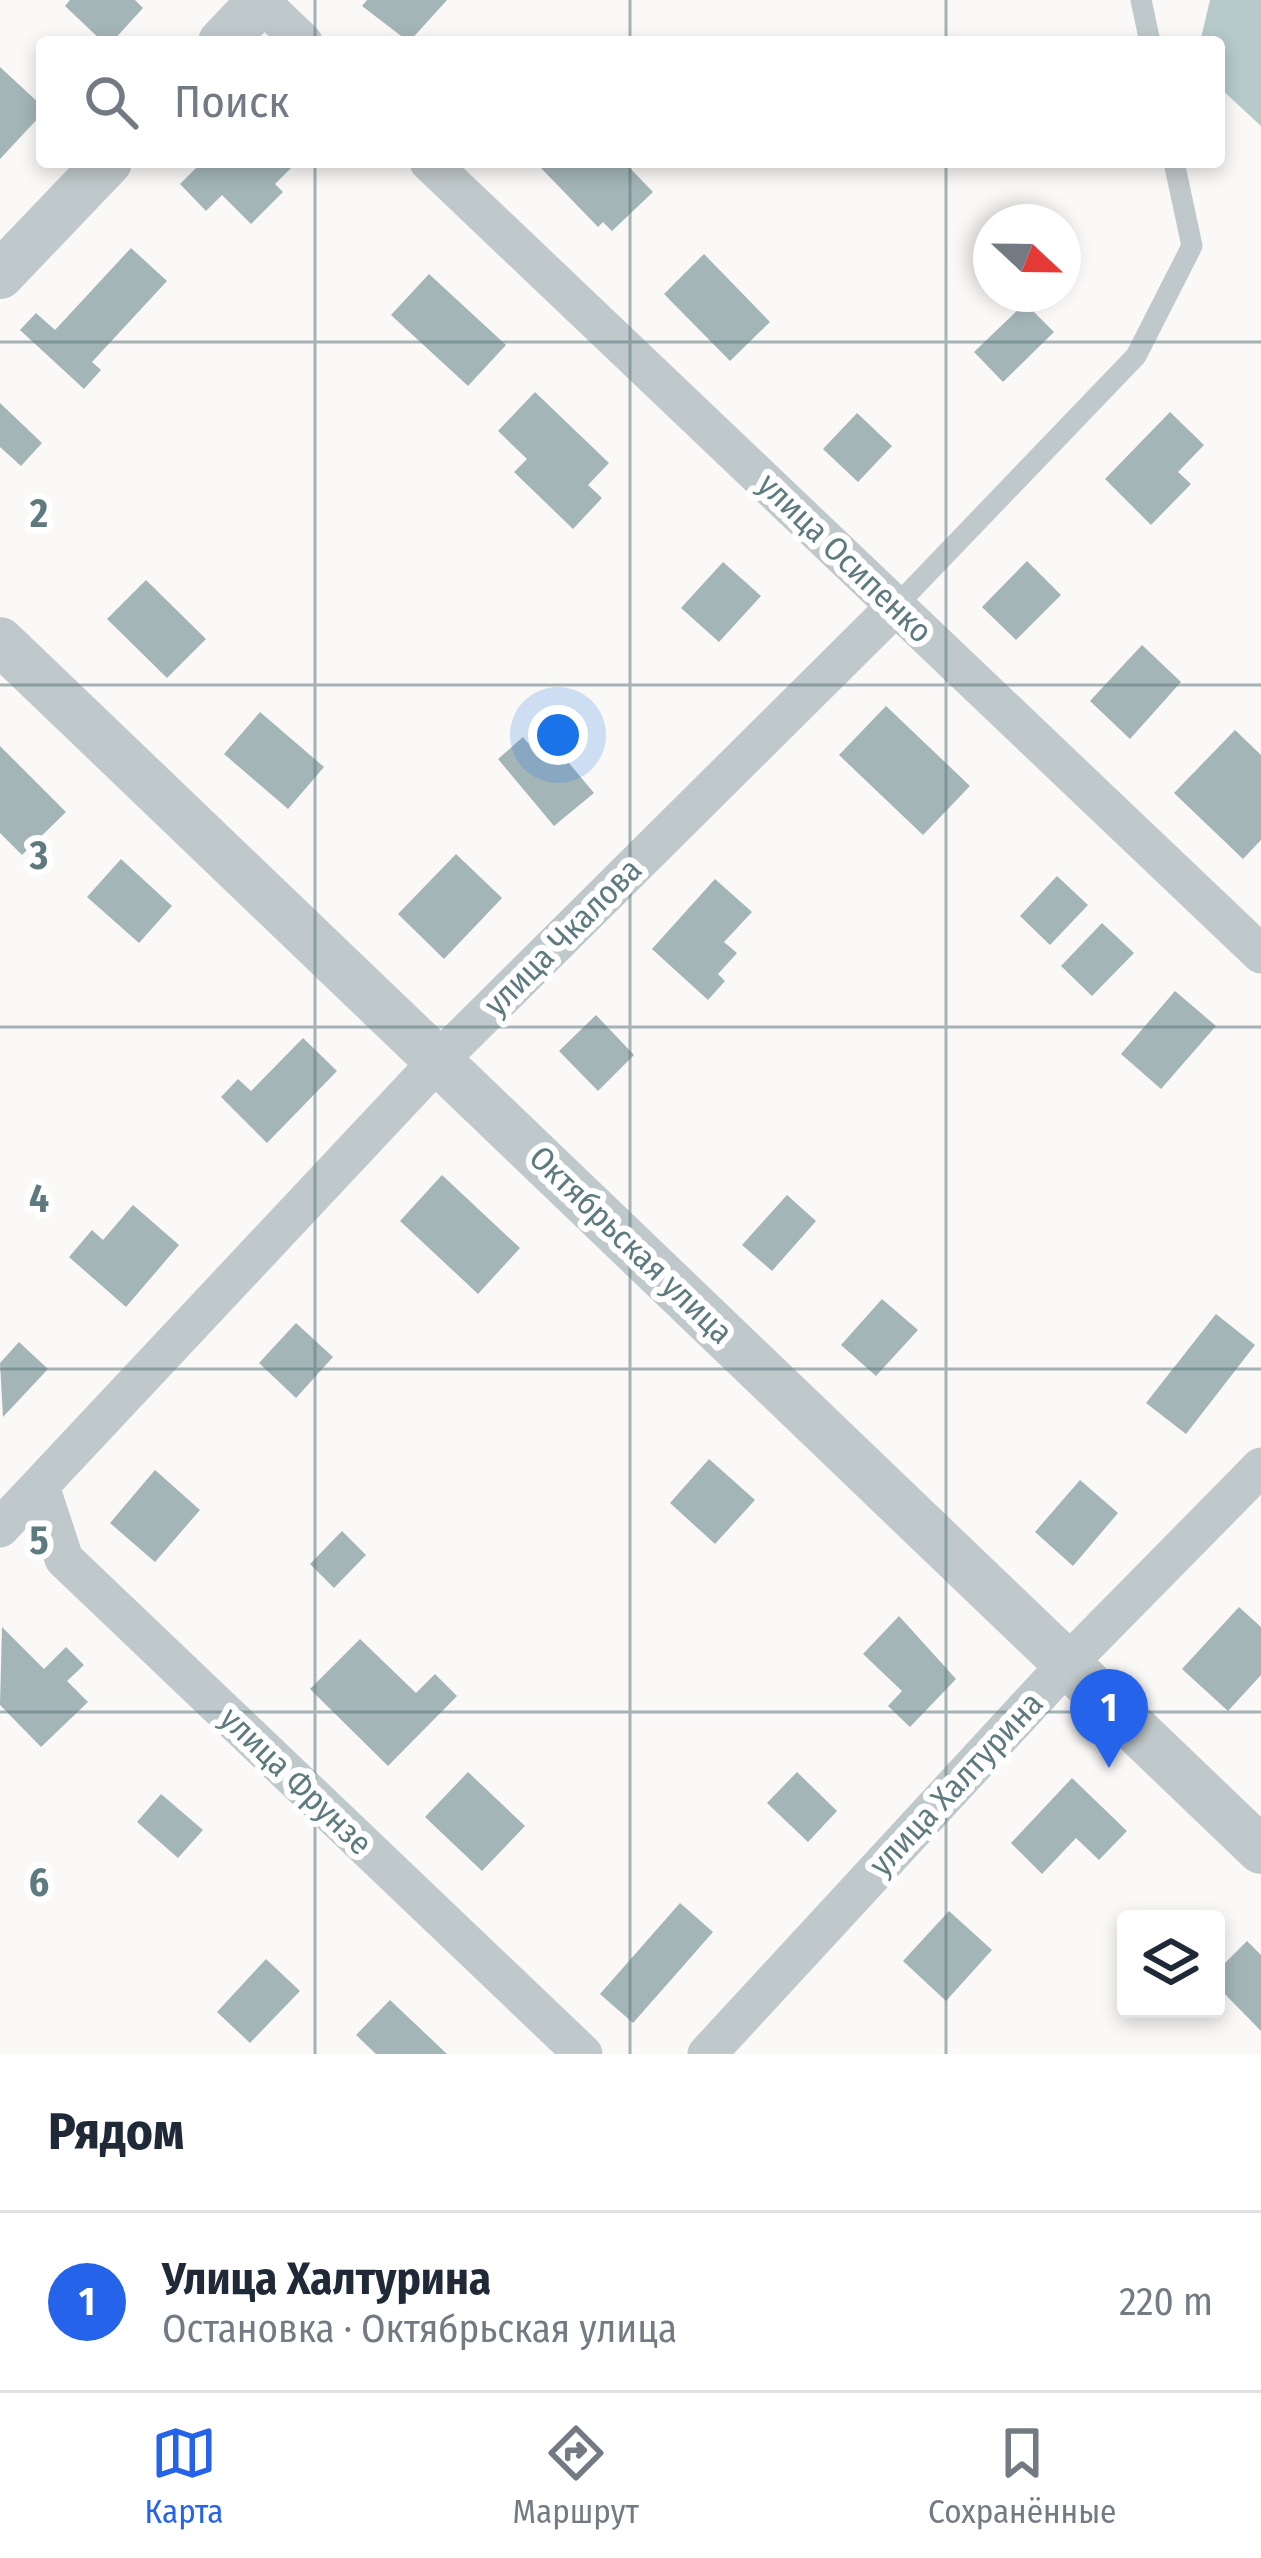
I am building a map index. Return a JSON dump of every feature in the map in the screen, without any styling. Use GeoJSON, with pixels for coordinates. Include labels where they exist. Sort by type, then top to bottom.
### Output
{"type":"FeatureCollection","features":[{"type":"Feature","properties":{"kind":"street"},"geometry":{"type":"LineString","coordinates":[[227,36],[260,0],[297,36]]}},
{"type":"Feature","properties":{"kind":"street"},"geometry":{"type":"LineString","coordinates":[[0,275],[102,168]]}},
{"type":"Feature","properties":{"kind":"street","name":"улица Осипенко"},"geometry":{"type":"LineString","coordinates":[[435,168],[1261,954]]}},
{"type":"Feature","properties":{"kind":"street","name":"улица Чкалова"},"geometry":{"type":"LineString","coordinates":[[14,1508],[439,1060],[896,606]]}},
{"type":"Feature","properties":{"kind":"street","name":"Октябрьская улица"},"geometry":{"type":"LineString","coordinates":[[0,641],[1261,1850]]}},
{"type":"Feature","properties":{"kind":"street","name":"улица Халтурина"},"geometry":{"type":"LineString","coordinates":[[707,2054],[1067,1664],[1261,1468]]}},
{"type":"Feature","properties":{"kind":"street","name":"улица Фрунзе"},"geometry":{"type":"LineString","coordinates":[[14,1508],[583,2054]]}},
{"type":"Feature","properties":{"kind":"lane"},"geometry":{"type":"LineString","coordinates":[[1141,0],[1149,36]]}},
{"type":"Feature","properties":{"kind":"lane","name":"улица Чкалова"},"geometry":{"type":"LineString","coordinates":[[896,606],[1136,356],[1192,246],[1175,168]]}},
{"type":"Feature","properties":{"kind":"shaded area"},"geometry":{"type":"Polygon","coordinates":[[[1210,0],[1261,0],[1261,126],[1225,93],[1225,36],[1201,36],[1210,0]]]}},
{"type":"Feature","properties":{"kind":"building"},"geometry":{"type":"Polygon","coordinates":[[[70,0],[135,0],[143,8],[117,36],[97,36],[65,6],[70,0]]]}},
{"type":"Feature","properties":{"kind":"building"},"geometry":{"type":"Polygon","coordinates":[[[367,0],[447,0],[414,36],[401,36],[362,6],[367,0]]]}},
{"type":"Feature","properties":{"kind":"building"},"geometry":{"type":"Polygon","coordinates":[[[0,67],[36,100],[36,120],[0,159],[0,67]]]}},
{"type":"Feature","properties":{"kind":"building"},"geometry":{"type":"Polygon","coordinates":[[[196,168],[291,168],[275,184],[283,192],[251,224],[222,195],[206,211],[180,184],[196,168]]]}},
{"type":"Feature","properties":{"kind":"building"},"geometry":{"type":"Polygon","coordinates":[[[541,168],[630,168],[653,192],[612,231],[603,222],[598,227],[541,168]]]}},
{"type":"Feature","properties":{"kind":"building"},"geometry":{"type":"Polygon","coordinates":[[[131,248],[167,281],[92,362],[101,370],[84,389],[20,330],[36,313],[55,330],[131,248]]]}},
{"type":"Feature","properties":{"kind":"building"},"geometry":{"type":"Polygon","coordinates":[[[704,254],[770,322],[730,361],[664,294],[704,254]]]}},
{"type":"Feature","properties":{"kind":"building"},"geometry":{"type":"Polygon","coordinates":[[[429,274],[506,345],[468,386],[391,315],[429,274]]]}},
{"type":"Feature","properties":{"kind":"building"},"geometry":{"type":"Polygon","coordinates":[[[1016,312],[1034,312],[1054,332],[1003,382],[974,352],[1016,312]]]}},
{"type":"Feature","properties":{"kind":"building"},"geometry":{"type":"Polygon","coordinates":[[[535,392],[609,463],[588,485],[602,498],[573,529],[514,472],[527,459],[498,431],[535,392]]]}},
{"type":"Feature","properties":{"kind":"building"},"geometry":{"type":"Polygon","coordinates":[[[0,403],[42,443],[21,466],[0,447],[0,403]]]}},
{"type":"Feature","properties":{"kind":"building"},"geometry":{"type":"Polygon","coordinates":[[[1170,412],[1204,445],[1178,472],[1191,484],[1151,525],[1105,479],[1170,412]]]}},
{"type":"Feature","properties":{"kind":"building"},"geometry":{"type":"Polygon","coordinates":[[[857,413],[892,446],[858,482],[823,449],[857,413]]]}},
{"type":"Feature","properties":{"kind":"building"},"geometry":{"type":"Polygon","coordinates":[[[1027,561],[1061,595],[1016,640],[982,607],[1027,561]]]}},
{"type":"Feature","properties":{"kind":"building"},"geometry":{"type":"Polygon","coordinates":[[[723,562],[761,596],[719,642],[681,608],[723,562]]]}},
{"type":"Feature","properties":{"kind":"building"},"geometry":{"type":"Polygon","coordinates":[[[146,580],[206,639],[167,678],[107,619],[146,580]]]}},
{"type":"Feature","properties":{"kind":"building"},"geometry":{"type":"Polygon","coordinates":[[[1142,645],[1181,682],[1130,739],[1090,701],[1142,645]]]}},
{"type":"Feature","properties":{"kind":"building"},"geometry":{"type":"Polygon","coordinates":[[[886,706],[970,786],[923,835],[839,755],[886,706]]]}},
{"type":"Feature","properties":{"kind":"building"},"geometry":{"type":"Polygon","coordinates":[[[260,712],[324,767],[288,809],[224,754],[260,712]]]}},
{"type":"Feature","properties":{"kind":"building"},"geometry":{"type":"Polygon","coordinates":[[[1235,730],[1261,755],[1261,840],[1243,859],[1174,793],[1235,730]]]}},
{"type":"Feature","properties":{"kind":"building"},"geometry":{"type":"Polygon","coordinates":[[[523,737],[539,756],[553,744],[594,793],[554,826],[498,759],[523,737]]]}},
{"type":"Feature","properties":{"kind":"building"},"geometry":{"type":"Polygon","coordinates":[[[0,746],[66,812],[22,855],[0,833],[0,746]]]}},
{"type":"Feature","properties":{"kind":"building"},"geometry":{"type":"Polygon","coordinates":[[[456,854],[502,898],[444,959],[398,914],[456,854]]]}},
{"type":"Feature","properties":{"kind":"building"},"geometry":{"type":"Polygon","coordinates":[[[121,859],[172,906],[139,943],[87,897],[121,859]]]}},
{"type":"Feature","properties":{"kind":"building"},"geometry":{"type":"Polygon","coordinates":[[[1057,876],[1088,905],[1050,945],[1020,916],[1057,876]]]}},
{"type":"Feature","properties":{"kind":"building"},"geometry":{"type":"Polygon","coordinates":[[[715,879],[752,912],[724,942],[737,953],[718,974],[725,981],[708,1000],[652,949],[715,879]]]}},
{"type":"Feature","properties":{"kind":"building"},"geometry":{"type":"Polygon","coordinates":[[[1102,923],[1134,953],[1092,996],[1061,966],[1102,923]]]}},
{"type":"Feature","properties":{"kind":"building"},"geometry":{"type":"Polygon","coordinates":[[[1175,991],[1216,1026],[1161,1089],[1121,1054],[1175,991]]]}},
{"type":"Feature","properties":{"kind":"building"},"geometry":{"type":"Polygon","coordinates":[[[596,1015],[634,1055],[598,1091],[559,1051],[596,1015]]]}},
{"type":"Feature","properties":{"kind":"building"},"geometry":{"type":"Polygon","coordinates":[[[303,1038],[337,1071],[267,1143],[221,1097],[238,1079],[251,1091],[303,1038]]]}},
{"type":"Feature","properties":{"kind":"building"},"geometry":{"type":"Polygon","coordinates":[[[442,1175],[520,1248],[478,1294],[400,1221],[442,1175]]]}},
{"type":"Feature","properties":{"kind":"building"},"geometry":{"type":"Polygon","coordinates":[[[787,1195],[816,1221],[772,1271],[742,1245],[787,1195]]]}},
{"type":"Feature","properties":{"kind":"building"},"geometry":{"type":"Polygon","coordinates":[[[133,1205],[179,1245],[126,1307],[69,1257],[92,1230],[103,1240],[133,1205]]]}},
{"type":"Feature","properties":{"kind":"building"},"geometry":{"type":"Polygon","coordinates":[[[882,1299],[918,1330],[876,1376],[841,1345],[882,1299]]]}},
{"type":"Feature","properties":{"kind":"building"},"geometry":{"type":"Polygon","coordinates":[[[1216,1314],[1255,1345],[1186,1434],[1146,1403],[1216,1314]]]}},
{"type":"Feature","properties":{"kind":"building"},"geometry":{"type":"Polygon","coordinates":[[[296,1323],[333,1357],[296,1398],[259,1363],[296,1323]]]}},
{"type":"Feature","properties":{"kind":"building"},"geometry":{"type":"Polygon","coordinates":[[[19,1342],[48,1369],[3,1417],[0,1363],[19,1342]]]}},
{"type":"Feature","properties":{"kind":"building"},"geometry":{"type":"Polygon","coordinates":[[[709,1459],[755,1500],[715,1544],[670,1503],[709,1459]]]}},
{"type":"Feature","properties":{"kind":"building"},"geometry":{"type":"Polygon","coordinates":[[[155,1470],[200,1510],[155,1562],[110,1523],[155,1470]]]}},
{"type":"Feature","properties":{"kind":"building"},"geometry":{"type":"Polygon","coordinates":[[[1080,1480],[1118,1513],[1073,1566],[1035,1532],[1080,1480]]]}},
{"type":"Feature","properties":{"kind":"building"},"geometry":{"type":"Polygon","coordinates":[[[342,1531],[366,1555],[334,1588],[310,1564],[342,1531]]]}},
{"type":"Feature","properties":{"kind":"building"},"geometry":{"type":"Polygon","coordinates":[[[1239,1607],[1261,1627],[1261,1675],[1228,1711],[1182,1669],[1239,1607]]]}},
{"type":"Feature","properties":{"kind":"building"},"geometry":{"type":"Polygon","coordinates":[[[899,1616],[956,1679],[910,1727],[888,1706],[902,1691],[863,1654],[899,1616]]]}},
{"type":"Feature","properties":{"kind":"building"},"geometry":{"type":"Polygon","coordinates":[[[2,1627],[44,1669],[66,1647],[84,1665],[67,1681],[88,1702],[41,1747],[0,1705],[2,1627]]]}},
{"type":"Feature","properties":{"kind":"building"},"geometry":{"type":"Polygon","coordinates":[[[360,1639],[416,1693],[435,1674],[457,1696],[388,1766],[310,1689],[360,1639]]]}},
{"type":"Feature","properties":{"kind":"building"},"geometry":{"type":"Polygon","coordinates":[[[468,1772],[525,1826],[482,1871],[425,1817],[468,1772]]]}},
{"type":"Feature","properties":{"kind":"building"},"geometry":{"type":"Polygon","coordinates":[[[797,1772],[837,1811],[808,1842],[767,1803],[797,1772]]]}},
{"type":"Feature","properties":{"kind":"building"},"geometry":{"type":"Polygon","coordinates":[[[1072,1778],[1127,1831],[1099,1860],[1076,1838],[1042,1874],[1011,1843],[1072,1778]]]}},
{"type":"Feature","properties":{"kind":"building"},"geometry":{"type":"Polygon","coordinates":[[[161,1794],[203,1830],[178,1858],[137,1822],[161,1794]]]}},
{"type":"Feature","properties":{"kind":"building"},"geometry":{"type":"Polygon","coordinates":[[[680,1903],[713,1932],[633,2023],[600,1994],[680,1903]]]}},
{"type":"Feature","properties":{"kind":"building"},"geometry":{"type":"Polygon","coordinates":[[[949,1911],[992,1950],[946,2001],[903,1961],[949,1911]]]}},
{"type":"Feature","properties":{"kind":"building"},"geometry":{"type":"Polygon","coordinates":[[[1247,1941],[1261,1955],[1261,2031],[1225,1994],[1225,1963],[1247,1941]]]}},
{"type":"Feature","properties":{"kind":"building"},"geometry":{"type":"Polygon","coordinates":[[[266,1959],[300,1991],[250,2043],[217,2012],[266,1959]]]}},
{"type":"Feature","properties":{"kind":"building"},"geometry":{"type":"Polygon","coordinates":[[[390,2000],[447,2054],[376,2054],[356,2035],[390,2000]]]}},
{"type":"Feature","properties":{"kind":"place","name":"Улица Халтурина"},"geometry":{"type":"Point","coordinates":[1109,1768]}}]}
